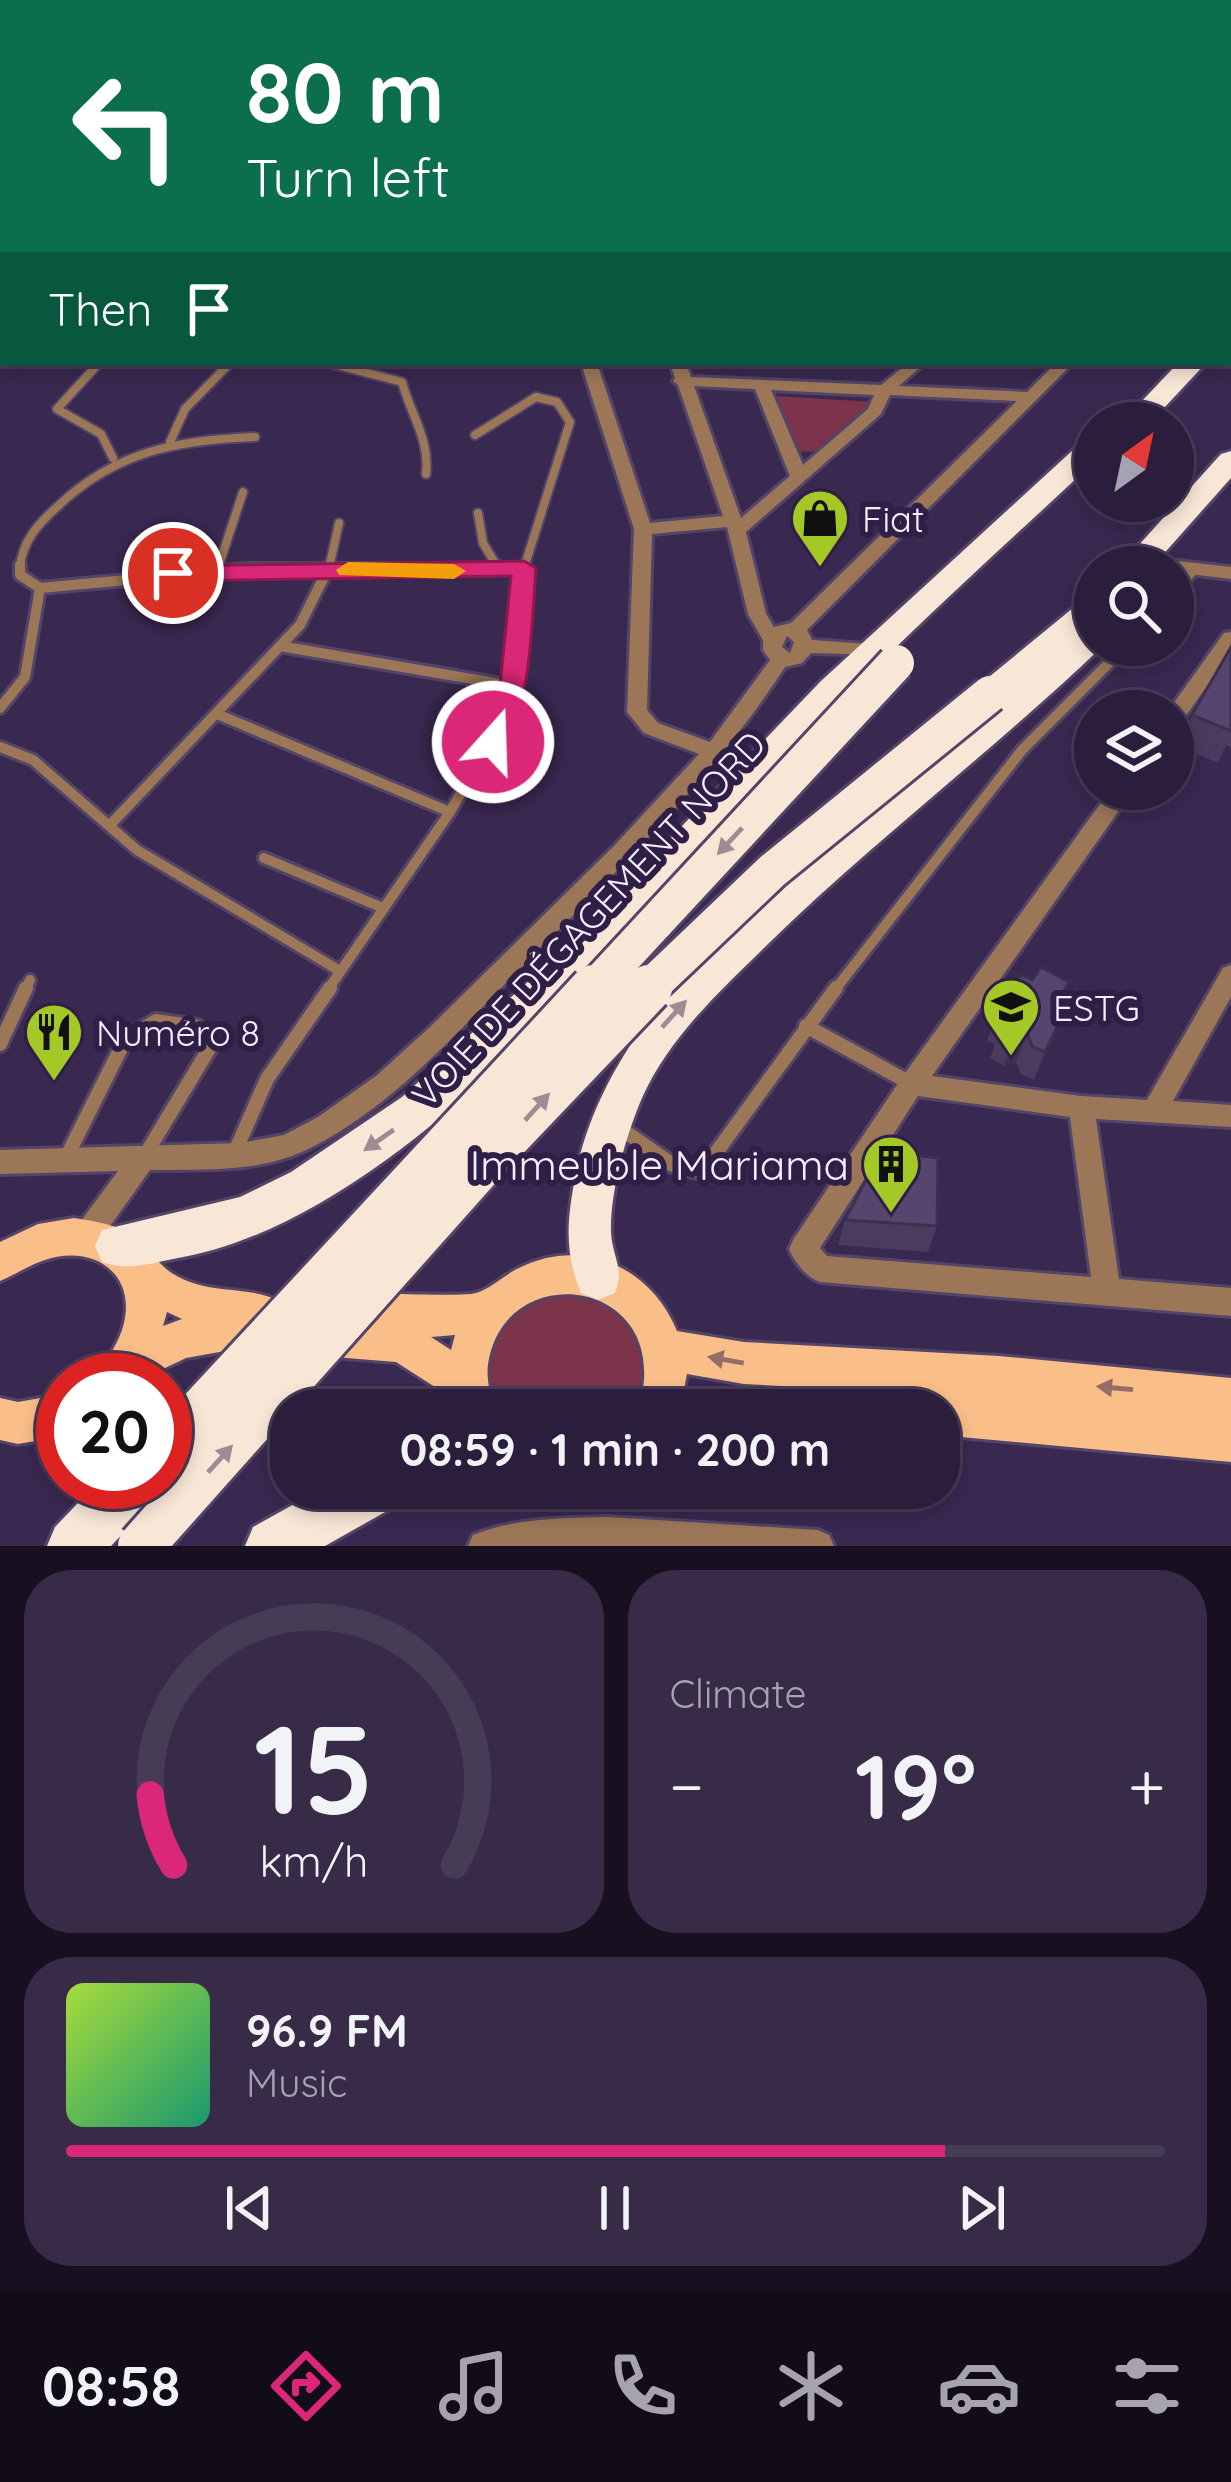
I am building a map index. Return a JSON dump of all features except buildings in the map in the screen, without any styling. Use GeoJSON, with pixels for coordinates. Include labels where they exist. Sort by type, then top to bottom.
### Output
{"type":"FeatureCollection","features":[{"type":"Feature","properties":{"kind":"highway"},"geometry":{"type":"LineString","coordinates":[[1156,402],[1189,366]]}},
{"type":"Feature","properties":{"kind":"highway"},"geometry":{"type":"LineString","coordinates":[[1174,546],[1231,460]]}},
{"type":"Feature","properties":{"kind":"highway"},"geometry":{"type":"LineString","coordinates":[[103,1240],[199,1233],[251,1215],[307,1186],[418,1111],[580,959],[1074,466]]}},
{"type":"Feature","properties":{"kind":"highway"},"geometry":{"type":"LineString","coordinates":[[1178,546],[1231,471]]}},
{"type":"Feature","properties":{"kind":"highway","name":"VOIE DE DÉGAGEMENT NORD"},"geometry":{"type":"LineString","coordinates":[[192,1420],[885,657],[1074,483]]}},
{"type":"Feature","properties":{"kind":"highway"},"geometry":{"type":"LineString","coordinates":[[141,1546],[591,1048],[704,933],[816,833],[1074,623]]}},
{"type":"Feature","properties":{"kind":"highway"},"geometry":{"type":"LineString","coordinates":[[598,1277],[588,1208],[612,1122],[640,1058],[710,974],[826,864],[1074,655]]}},
{"type":"Feature","properties":{"kind":"highway"},"geometry":{"type":"LineString","coordinates":[[74,1546],[109,1509]]}},
{"type":"Feature","properties":{"kind":"highway"},"geometry":{"type":"LineString","coordinates":[[272,1546],[338,1509]]}},
{"type":"Feature","properties":{"kind":"main road"},"geometry":{"type":"LineString","coordinates":[[0,1262],[41,1239],[103,1240],[146,1281],[192,1303],[243,1312],[421,1318],[488,1312]]}},
{"type":"Feature","properties":{"kind":"main road"},"geometry":{"type":"LineString","coordinates":[[469,1389],[471,1346],[488,1312],[526,1282],[574,1273],[598,1277],[628,1293],[651,1317],[664,1349],[665,1389]]}},
{"type":"Feature","properties":{"kind":"main road"},"geometry":{"type":"LineString","coordinates":[[132,1353],[147,1318],[146,1281]]}},
{"type":"Feature","properties":{"kind":"main road"},"geometry":{"type":"LineString","coordinates":[[156,1353],[186,1338],[236,1329],[372,1337],[403,1343],[459,1389]]}},
{"type":"Feature","properties":{"kind":"main road"},"geometry":{"type":"LineString","coordinates":[[664,1349],[744,1364],[999,1377],[1231,1399]]}},
{"type":"Feature","properties":{"kind":"main road"},"geometry":{"type":"LineString","coordinates":[[960,1416],[1231,1441]]}},
{"type":"Feature","properties":{"kind":"main road"},"geometry":{"type":"LineString","coordinates":[[0,1419],[36,1420]]}},
{"type":"Feature","properties":{"kind":"street"},"geometry":{"type":"LineString","coordinates":[[590,366],[643,529],[637,712],[651,728],[714,752]]}},
{"type":"Feature","properties":{"kind":"street"},"geometry":{"type":"LineString","coordinates":[[790,387],[799,366]]}},
{"type":"Feature","properties":{"kind":"street"},"geometry":{"type":"LineString","coordinates":[[643,529],[735,526],[875,412],[884,391],[913,366]]}},
{"type":"Feature","properties":{"kind":"street"},"geometry":{"type":"LineString","coordinates":[[0,1162],[233,1156],[296,1142],[407,1061],[593,880],[714,752],[777,647],[801,639],[1062,366]]}},
{"type":"Feature","properties":{"kind":"street"},"geometry":{"type":"LineString","coordinates":[[777,647],[758,614],[735,526],[679,372],[762,386],[1031,397]]}},
{"type":"Feature","properties":{"kind":"street"},"geometry":{"type":"LineString","coordinates":[[762,386],[799,477]]}},
{"type":"Feature","properties":{"kind":"street"},"geometry":{"type":"LineString","coordinates":[[1196,568],[1231,573]]}},
{"type":"Feature","properties":{"kind":"street"},"geometry":{"type":"LineString","coordinates":[[1194,690],[1231,638]]}},
{"type":"Feature","properties":{"kind":"street"},"geometry":{"type":"LineString","coordinates":[[801,639],[885,657]]}},
{"type":"Feature","properties":{"kind":"street"},"geometry":{"type":"LineString","coordinates":[[1108,810],[806,1237],[808,1262],[820,1269],[1231,1302]]}},
{"type":"Feature","properties":{"kind":"street"},"geometry":{"type":"LineString","coordinates":[[1154,1109],[1231,974]]}},
{"type":"Feature","properties":{"kind":"street"},"geometry":{"type":"LineString","coordinates":[[912,1084],[1081,1107],[1231,1116]]}},
{"type":"Feature","properties":{"kind":"street"},"geometry":{"type":"LineString","coordinates":[[1081,1107],[1107,1292]]}},
{"type":"Feature","properties":{"kind":"street"},"geometry":{"type":"LineString","coordinates":[[103,1240],[142,1160]]}},
{"type":"Feature","properties":{"kind":"street"},"geometry":{"type":"LineString","coordinates":[[484,1546],[540,1534],[591,1531],[818,1546]]}},
{"type":"Feature","properties":{"kind":"lane"},"geometry":{"type":"LineString","coordinates":[[96,366],[57,409],[101,434],[113,458]]}},
{"type":"Feature","properties":{"kind":"lane"},"geometry":{"type":"LineString","coordinates":[[170,442],[185,409],[227,366]]}},
{"type":"Feature","properties":{"kind":"lane"},"geometry":{"type":"LineString","coordinates":[[341,366],[402,382],[413,421],[429,445],[426,474]]}},
{"type":"Feature","properties":{"kind":"lane"},"geometry":{"type":"LineString","coordinates":[[233,1156],[266,1079],[493,742],[513,686],[524,568],[570,422],[557,402],[536,398],[475,435]]}},
{"type":"Feature","properties":{"kind":"lane"},"geometry":{"type":"LineString","coordinates":[[255,437],[170,442],[113,458],[71,491],[25,544],[20,575],[40,588],[217,571],[524,568]]}},
{"type":"Feature","properties":{"kind":"lane"},"geometry":{"type":"LineString","coordinates":[[217,571],[243,492]]}},
{"type":"Feature","properties":{"kind":"lane"},"geometry":{"type":"LineString","coordinates":[[478,513],[483,543],[499,569]]}},
{"type":"Feature","properties":{"kind":"lane"},"geometry":{"type":"LineString","coordinates":[[110,825],[313,607],[329,569],[339,523]]}},
{"type":"Feature","properties":{"kind":"lane"},"geometry":{"type":"LineString","coordinates":[[0,708],[25,677],[40,588]]}},
{"type":"Feature","properties":{"kind":"lane"},"geometry":{"type":"LineString","coordinates":[[280,646],[513,686]]}},
{"type":"Feature","properties":{"kind":"lane"},"geometry":{"type":"LineString","coordinates":[[612,1122],[673,1166],[702,1172],[806,1026],[1022,750],[1105,666]]}},
{"type":"Feature","properties":{"kind":"lane"},"geometry":{"type":"LineString","coordinates":[[217,714],[450,812]]}},
{"type":"Feature","properties":{"kind":"lane"},"geometry":{"type":"LineString","coordinates":[[0,747],[33,760],[184,881],[340,970]]}},
{"type":"Feature","properties":{"kind":"lane"},"geometry":{"type":"LineString","coordinates":[[264,858],[383,908]]}},
{"type":"Feature","properties":{"kind":"lane"},"geometry":{"type":"LineString","coordinates":[[0,1043],[30,980]]}},
{"type":"Feature","properties":{"kind":"lane"},"geometry":{"type":"LineString","coordinates":[[64,1161],[125,1040],[156,1021],[197,1027],[212,1044],[142,1160]]}},
{"type":"Feature","properties":{"kind":"lane"},"geometry":{"type":"LineString","coordinates":[[806,1026],[912,1084]]}},
{"type":"Feature","properties":{"kind":"shaded area"},"geometry":{"type":"Polygon","coordinates":[[[777,396],[873,402],[820,451],[798,452],[777,396]]]}},
{"type":"Feature","properties":{"kind":"shaded area"},"geometry":{"type":"Polygon","coordinates":[[[597,1286],[650,1345],[641,1389],[492,1389],[491,1352],[519,1299],[597,1286]]]}},
{"type":"Feature","properties":{"kind":"slow traffic"},"geometry":{"type":"LineString","coordinates":[[348,570],[454,571]]}},
{"type":"Feature","properties":{"kind":"place","name":"Fiat"},"geometry":{"type":"Point","coordinates":[820,569]}},
{"type":"Feature","properties":{"kind":"place","name":"ESTG"},"geometry":{"type":"Point","coordinates":[1011,1058]}},
{"type":"Feature","properties":{"kind":"place","name":"Numéro 8"},"geometry":{"type":"Point","coordinates":[54,1083]}},
{"type":"Feature","properties":{"kind":"place","name":"Immeuble Mariama"},"geometry":{"type":"Point","coordinates":[891,1215]}},
{"type":"Feature","properties":{"kind":"route"},"geometry":{"type":"LineString","coordinates":[[173,573],[246,568],[524,568],[513,686],[493,742]]}}]}
